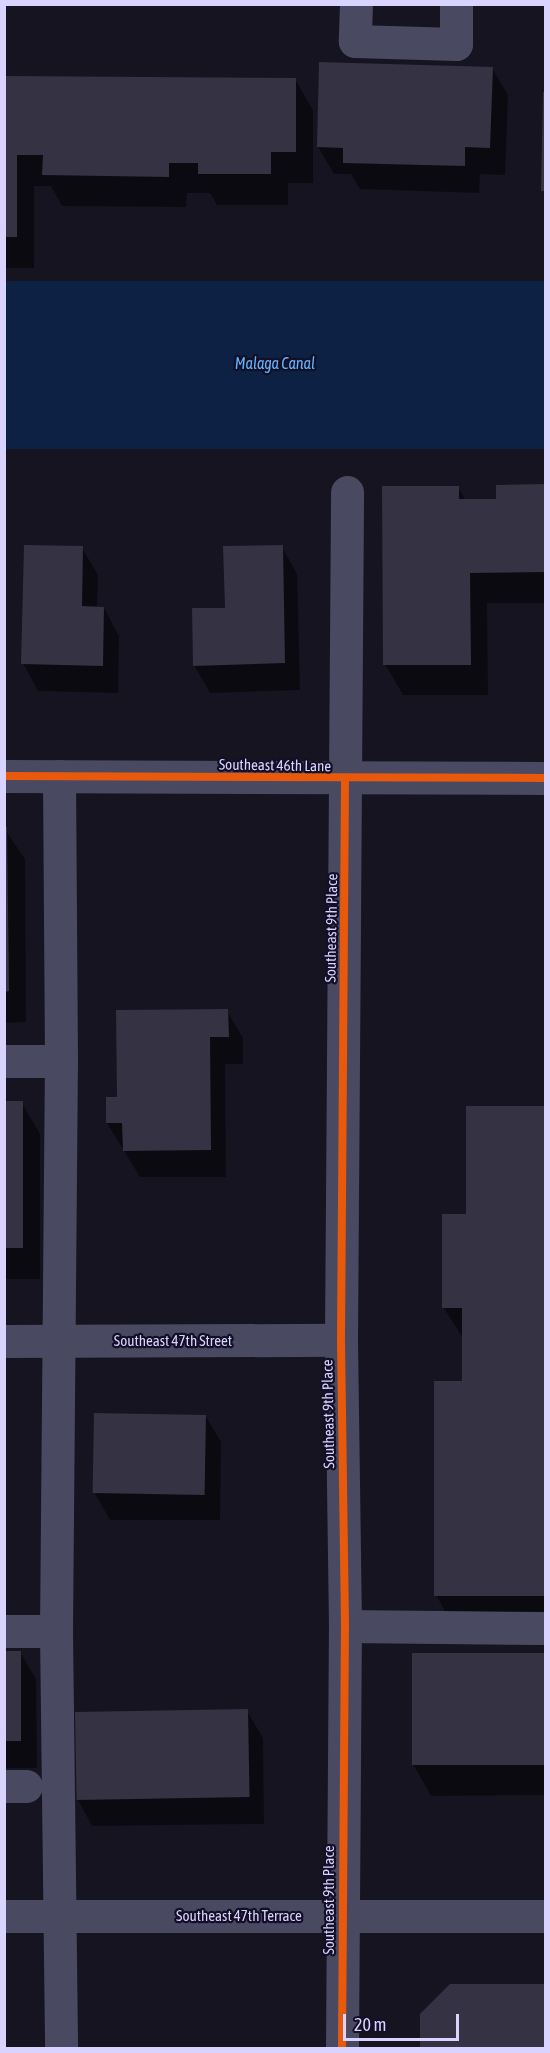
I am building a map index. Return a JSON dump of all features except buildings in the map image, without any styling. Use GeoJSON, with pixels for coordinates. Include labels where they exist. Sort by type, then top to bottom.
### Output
{"type":"FeatureCollection","features":[{"type":"Feature","properties":{"kind":"street"},"geometry":{"type":"LineString","coordinates":[[356,4],[356,41],[456,44],[456,4]]}},
{"type":"Feature","properties":{"kind":"street","name":"Southeast 9th Place"},"geometry":{"type":"LineString","coordinates":[[342,2049],[345,1626],[340,1340],[347,492]]}},
{"type":"Feature","properties":{"kind":"street","name":"Southeast 46th Lane"},"geometry":{"type":"LineString","coordinates":[[4,776],[546,778]]}},
{"type":"Feature","properties":{"kind":"street"},"geometry":{"type":"LineString","coordinates":[[59,776],[61,1061],[56,1631],[61,2049]]}},
{"type":"Feature","properties":{"kind":"street"},"geometry":{"type":"LineString","coordinates":[[4,1061],[61,1061]]}},
{"type":"Feature","properties":{"kind":"street","name":"Southeast 47th Street"},"geometry":{"type":"LineString","coordinates":[[4,1341],[340,1340]]}},
{"type":"Feature","properties":{"kind":"street"},"geometry":{"type":"LineString","coordinates":[[345,1626],[546,1628]]}},
{"type":"Feature","properties":{"kind":"street"},"geometry":{"type":"LineString","coordinates":[[4,1631],[56,1631]]}},
{"type":"Feature","properties":{"kind":"street","name":"Southeast 47th Terrace"},"geometry":{"type":"LineString","coordinates":[[4,1916],[546,1916]]}},
{"type":"Feature","properties":{"kind":"water","name":"Malaga Canal"},"geometry":{"type":"Polygon","coordinates":[[[5,281],[545,281],[545,449],[5,449],[5,281]]]}},
{"type":"Feature","properties":{"kind":"cycle path"},"geometry":{"type":"LineString","coordinates":[[4,776],[546,778]]}},
{"type":"Feature","properties":{"kind":"cycle path"},"geometry":{"type":"LineString","coordinates":[[342,2048],[345,1626],[341,1340],[345,779]]}}]}
